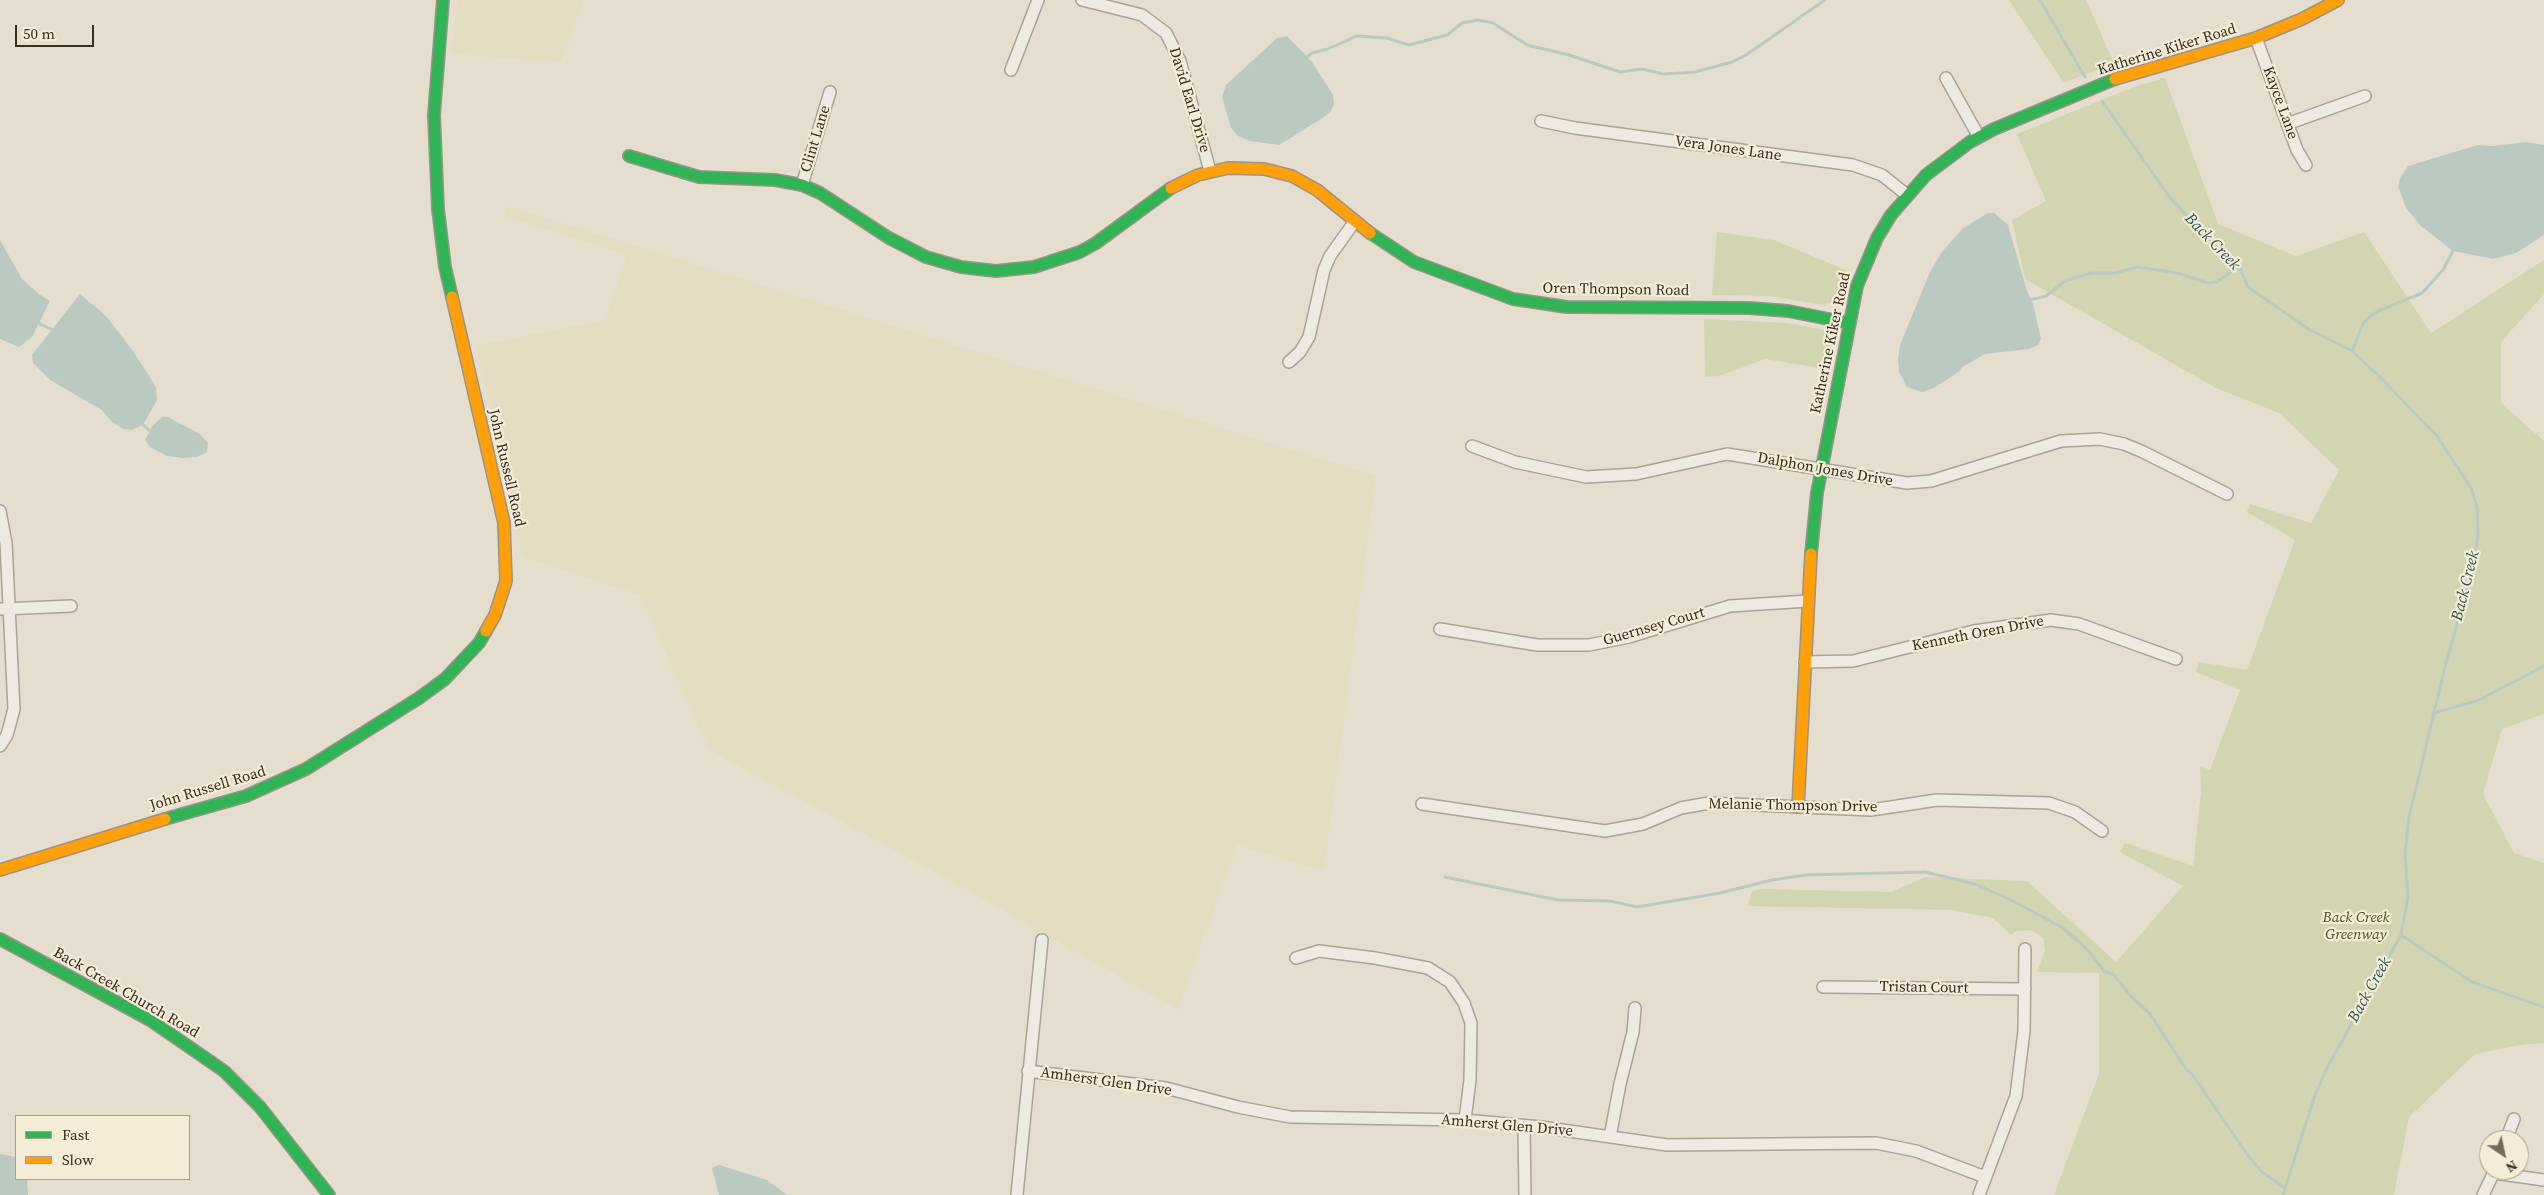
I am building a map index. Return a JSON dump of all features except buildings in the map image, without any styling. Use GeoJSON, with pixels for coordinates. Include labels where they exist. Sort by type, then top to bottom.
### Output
{"type":"FeatureCollection","features":[{"type":"Feature","properties":{"kind":"street","name":"John Russell Road"},"geometry":{"type":"LineString","coordinates":[[0,870],[108,835],[246,796],[306,769],[377,725],[444,679],[479,643],[496,615],[506,581],[507,554],[504,523],[445,267],[438,209],[434,115],[443,0]]}},
{"type":"Feature","properties":{"kind":"street"},"geometry":{"type":"LineString","coordinates":[[1012,70],[1038,0]]}},
{"type":"Feature","properties":{"kind":"street","name":"David Earl Drive"},"geometry":{"type":"LineString","coordinates":[[1082,0],[1142,15],[1166,33],[1180,61],[1210,171]]}},
{"type":"Feature","properties":{"kind":"street","name":"Katherine Kiker Road"},"geometry":{"type":"LineString","coordinates":[[1798,807],[1811,543],[1821,468],[1857,286],[1864,264],[1891,215],[1907,194],[1947,158],[1979,137],[2130,73],[2256,38],[2302,19],[2338,0]]}},
{"type":"Feature","properties":{"kind":"street","name":"Kayce Lane"},"geometry":{"type":"LineString","coordinates":[[2256,38],[2297,150],[2306,166]]}},
{"type":"Feature","properties":{"kind":"street"},"geometry":{"type":"LineString","coordinates":[[1946,78],[1979,137]]}},
{"type":"Feature","properties":{"kind":"street","name":"Clint Lane"},"geometry":{"type":"LineString","coordinates":[[802,185],[830,92]]}},
{"type":"Feature","properties":{"kind":"street"},"geometry":{"type":"LineString","coordinates":[[2287,124],[2365,96]]}},
{"type":"Feature","properties":{"kind":"street","name":"Vera Jones Lane"},"geometry":{"type":"LineString","coordinates":[[1540,121],[1584,130],[1853,165],[1882,175],[1907,194]]}},
{"type":"Feature","properties":{"kind":"street","name":"Oren Thompson Road"},"geometry":{"type":"LineString","coordinates":[[629,156],[699,177],[775,180],[802,185],[820,193],[889,238],[926,257],[961,267],[996,271],[1034,267],[1080,252],[1096,244],[1171,188],[1210,171],[1246,167],[1283,173],[1317,190],[1380,241],[1414,262],[1522,301],[1567,307],[1749,308],[1788,311],[1849,323]]}},
{"type":"Feature","properties":{"kind":"street"},"geometry":{"type":"LineString","coordinates":[[1289,362],[1300,352],[1309,337],[1324,270],[1330,256],[1355,221]]}},
{"type":"Feature","properties":{"kind":"street","name":"Dalphon Jones Drive"},"geometry":{"type":"LineString","coordinates":[[1472,446],[1515,462],[1586,477],[1636,474],[1727,454],[1821,468],[1898,483],[1925,482],[2061,441],[2100,439],[2124,444],[2226,494]]}},
{"type":"Feature","properties":{"kind":"street"},"geometry":{"type":"LineString","coordinates":[[0,511],[6,543],[4,609],[14,709],[7,735],[0,746]]}},
{"type":"Feature","properties":{"kind":"street","name":"Guernsey Court"},"geometry":{"type":"LineString","coordinates":[[1440,629],[1537,645],[1589,645],[1629,637],[1730,606],[1808,601]]}},
{"type":"Feature","properties":{"kind":"street"},"geometry":{"type":"LineString","coordinates":[[4,609],[71,606]]}},
{"type":"Feature","properties":{"kind":"street","name":"Kenneth Oren Drive"},"geometry":{"type":"LineString","coordinates":[[1805,662],[1853,661],[1974,632],[2051,620],[2079,624],[2176,659]]}},
{"type":"Feature","properties":{"kind":"street","name":"Melanie Thompson Drive"},"geometry":{"type":"LineString","coordinates":[[1422,804],[1605,831],[1642,824],[1693,805],[1709,803],[1871,810],[1937,800],[1960,799],[2049,803],[2075,812],[2102,831]]}},
{"type":"Feature","properties":{"kind":"street","name":"Back Creek Church Road"},"geometry":{"type":"LineString","coordinates":[[0,938],[174,1034],[224,1071],[260,1107],[328,1195]]}},
{"type":"Feature","properties":{"kind":"street"},"geometry":{"type":"LineString","coordinates":[[1017,1195],[1042,940]]}},
{"type":"Feature","properties":{"kind":"street"},"geometry":{"type":"LineString","coordinates":[[1979,1195],[2016,1096],[2024,1031],[2025,949]]}},
{"type":"Feature","properties":{"kind":"street"},"geometry":{"type":"LineString","coordinates":[[1296,958],[1319,951],[1375,958],[1428,968],[1450,982],[1464,1003],[1471,1023],[1470,1080],[1465,1120]]}},
{"type":"Feature","properties":{"kind":"street","name":"Tristan Court"},"geometry":{"type":"LineString","coordinates":[[1823,987],[2024,989]]}},
{"type":"Feature","properties":{"kind":"street"},"geometry":{"type":"LineString","coordinates":[[1610,1137],[1620,1084],[1633,1032],[1635,1008]]}},
{"type":"Feature","properties":{"kind":"street","name":"Amherst Glen Drive"},"geometry":{"type":"LineString","coordinates":[[1028,1071],[1166,1088],[1238,1107],[1290,1117],[1465,1120],[1667,1145],[1876,1143],[1916,1151],[1985,1177]]}},
{"type":"Feature","properties":{"kind":"street"},"geometry":{"type":"LineString","coordinates":[[2510,1130],[2514,1119]]}},
{"type":"Feature","properties":{"kind":"street"},"geometry":{"type":"LineString","coordinates":[[1524,1126],[1525,1195]]}},
{"type":"Feature","properties":{"kind":"street"},"geometry":{"type":"LineString","coordinates":[[2529,1177],[2544,1180]]}},
{"type":"Feature","properties":{"kind":"street"},"geometry":{"type":"LineString","coordinates":[[2483,1195],[2490,1180]]}},
{"type":"Feature","properties":{"kind":"shaded area"},"geometry":{"type":"Polygon","coordinates":[[[458,0],[584,0],[561,62],[451,54],[458,0]]]}},
{"type":"Feature","properties":{"kind":"shaded area"},"geometry":{"type":"Polygon","coordinates":[[[1287,36],[1312,62],[1333,95],[1334,105],[1330,112],[1321,119],[1279,145],[1250,141],[1238,136],[1231,128],[1222,97],[1226,85],[1277,38],[1287,36]]]}},
{"type":"Feature","properties":{"kind":"shaded area"},"geometry":{"type":"Polygon","coordinates":[[[2527,142],[2544,145],[2544,235],[2516,253],[2493,259],[2453,251],[2421,226],[2406,208],[2398,186],[2400,178],[2408,166],[2478,145],[2493,146],[2527,142]]]}},
{"type":"Feature","properties":{"kind":"shaded area"},"geometry":{"type":"Polygon","coordinates":[[[508,206],[1376,476],[1324,871],[1237,845],[1178,1010],[964,888],[709,750],[640,595],[521,556],[518,520],[476,346],[606,320],[627,255],[504,216],[508,206]]]}},
{"type":"Feature","properties":{"kind":"shaded area"},"geometry":{"type":"Polygon","coordinates":[[[1988,213],[1994,213],[2008,225],[2027,291],[2033,304],[2041,339],[2038,345],[2029,349],[1985,354],[1962,367],[1960,371],[1934,388],[1922,392],[1907,387],[1899,372],[1900,345],[1930,272],[1941,253],[1962,229],[1988,213]]]}},
{"type":"Feature","properties":{"kind":"shaded area"},"geometry":{"type":"Polygon","coordinates":[[[0,240],[22,279],[50,301],[32,337],[19,347],[0,339],[0,240]]]}},
{"type":"Feature","properties":{"kind":"shaded area"},"geometry":{"type":"Polygon","coordinates":[[[80,294],[106,316],[133,351],[156,387],[157,400],[143,425],[131,430],[123,429],[112,422],[102,410],[50,380],[33,363],[32,355],[80,294]]]}},
{"type":"Feature","properties":{"kind":"shaded area"},"geometry":{"type":"Polygon","coordinates":[[[162,417],[168,417],[200,434],[208,443],[207,452],[197,457],[183,458],[167,456],[150,447],[145,440],[153,425],[162,417]]]}},
{"type":"Feature","properties":{"kind":"shaded area"},"geometry":{"type":"Polygon","coordinates":[[[0,1154],[15,1157],[15,1180],[27,1180],[28,1195],[0,1195],[0,1154]]]}},
{"type":"Feature","properties":{"kind":"shaded area"},"geometry":{"type":"Polygon","coordinates":[[[719,1165],[767,1180],[787,1195],[719,1195],[712,1168],[719,1165]]]}},
{"type":"Feature","properties":{"kind":"green space"},"geometry":{"type":"Polygon","coordinates":[[[2009,0],[2086,0],[2114,63],[2064,83],[2009,0]]]}},
{"type":"Feature","properties":{"kind":"green space","name":"Back Creek Greenway"},"geometry":{"type":"Polygon","coordinates":[[[2165,78],[2218,224],[2296,256],[2364,232],[2431,333],[2544,260],[2544,294],[2501,342],[2501,403],[2544,441],[2544,714],[2502,729],[2483,794],[2514,853],[2544,863],[2544,1043],[2520,1045],[2475,1054],[2409,1117],[2394,1195],[2054,1195],[2099,1074],[2099,973],[2037,972],[2045,951],[2043,938],[2032,930],[2016,931],[2011,935],[1993,918],[1951,910],[1748,906],[1752,891],[1764,889],[1891,892],[1926,877],[2027,881],[2116,962],[2183,886],[2120,852],[2125,843],[2193,866],[2201,792],[2200,766],[2210,770],[2240,690],[2196,672],[2199,662],[2247,670],[2295,540],[2247,512],[2250,504],[2311,523],[2339,470],[2279,413],[2216,388],[2025,279],[2012,220],[2046,201],[2017,134],[2134,87],[2165,78]]]}},
{"type":"Feature","properties":{"kind":"green space"},"geometry":{"type":"Polygon","coordinates":[[[1717,232],[1774,240],[1846,270],[1837,300],[1824,305],[1769,296],[1712,295],[1717,232]]]}},
{"type":"Feature","properties":{"kind":"green space"},"geometry":{"type":"Polygon","coordinates":[[[1704,319],[1788,323],[1824,330],[1829,337],[1831,347],[1826,369],[1765,359],[1719,376],[1705,377],[1704,319]]]}},
{"type":"Feature","properties":{"kind":"waterway"},"geometry":{"type":"LineString","coordinates":[[1304,59],[1312,53],[1328,49],[1357,36],[1387,38],[1409,45],[1447,35],[1462,23],[1478,20],[1493,23],[1527,45],[1569,55],[1620,72],[1642,69],[1663,74],[1695,72],[1732,62],[1746,55],[1825,0]]}},
{"type":"Feature","properties":{"kind":"waterway","name":"Back Creek"},"geometry":{"type":"LineString","coordinates":[[2040,0],[2085,77]]}},
{"type":"Feature","properties":{"kind":"waterway","name":"Back Creek"},"geometry":{"type":"LineString","coordinates":[[2102,101],[2168,195],[2207,239],[2239,266],[2248,287],[2310,330],[2352,351],[2380,377],[2437,436],[2471,488],[2477,507],[2478,534],[2474,565],[2446,663],[2409,817],[2405,853],[2408,897],[2401,935],[2328,1066],[2315,1095],[2283,1195]]}},
{"type":"Feature","properties":{"kind":"waterway"},"geometry":{"type":"LineString","coordinates":[[2352,351],[2363,324],[2368,318],[2378,311],[2422,293],[2443,270],[2454,249]]}},
{"type":"Feature","properties":{"kind":"waterway"},"geometry":{"type":"LineString","coordinates":[[2027,301],[2046,296],[2065,281],[2091,273],[2115,273],[2137,267],[2177,273],[2208,283],[2217,282],[2239,266]]}},
{"type":"Feature","properties":{"kind":"waterway"},"geometry":{"type":"LineString","coordinates":[[38,320],[40,324],[55,331]]}},
{"type":"Feature","properties":{"kind":"waterway"},"geometry":{"type":"LineString","coordinates":[[141,423],[151,432]]}},
{"type":"Feature","properties":{"kind":"waterway"},"geometry":{"type":"LineString","coordinates":[[2433,713],[2477,701],[2544,666]]}},
{"type":"Feature","properties":{"kind":"waterway"},"geometry":{"type":"LineString","coordinates":[[1445,877],[1558,900],[1610,901],[1637,907],[1720,893],[1772,880],[1806,875],[1925,872],[1975,884],[2013,901],[2063,928],[2087,949],[2104,971],[2113,974],[2130,995],[2150,1014],[2186,1069],[2192,1074],[2249,1157],[2262,1172],[2285,1188]]}},
{"type":"Feature","properties":{"kind":"waterway"},"geometry":{"type":"LineString","coordinates":[[2401,935],[2472,982],[2544,1007]]}},
{"type":"Feature","properties":{"kind":"traffic: fast"},"geometry":{"type":"LineString","coordinates":[[443,0],[434,115],[438,209],[445,267],[452,297]]}},
{"type":"Feature","properties":{"kind":"traffic: fast"},"geometry":{"type":"LineString","coordinates":[[1811,554],[1817,493],[1857,286],[1877,238],[1891,215],[1926,175],[1970,142],[1994,129],[2115,79]]}},
{"type":"Feature","properties":{"kind":"traffic: fast"},"geometry":{"type":"LineString","coordinates":[[629,156],[699,177],[775,180],[802,185],[820,193],[889,238],[926,257],[961,267],[996,271],[1034,267],[1080,252],[1096,243],[1171,188]]}},
{"type":"Feature","properties":{"kind":"traffic: fast"},"geometry":{"type":"LineString","coordinates":[[1370,233],[1414,262],[1513,299],[1567,307],[1749,308],[1788,311],[1849,323]]}},
{"type":"Feature","properties":{"kind":"traffic: fast"},"geometry":{"type":"LineString","coordinates":[[165,819],[246,796],[306,769],[419,698],[445,679],[479,643],[486,631]]}},
{"type":"Feature","properties":{"kind":"traffic: fast"},"geometry":{"type":"LineString","coordinates":[[0,939],[150,1020],[224,1071],[260,1107],[329,1195]]}},
{"type":"Feature","properties":{"kind":"traffic: slow"},"geometry":{"type":"LineString","coordinates":[[2115,79],[2256,38],[2302,19],[2338,0]]}},
{"type":"Feature","properties":{"kind":"traffic: slow"},"geometry":{"type":"LineString","coordinates":[[1171,188],[1198,175],[1228,168],[1264,169],[1292,176],[1317,190],[1370,233]]}},
{"type":"Feature","properties":{"kind":"traffic: slow"},"geometry":{"type":"LineString","coordinates":[[452,297],[504,523],[506,581],[495,615],[486,631]]}},
{"type":"Feature","properties":{"kind":"traffic: slow"},"geometry":{"type":"LineString","coordinates":[[1798,807],[1811,554]]}},
{"type":"Feature","properties":{"kind":"traffic: slow"},"geometry":{"type":"LineString","coordinates":[[0,870],[165,819]]}}]}
